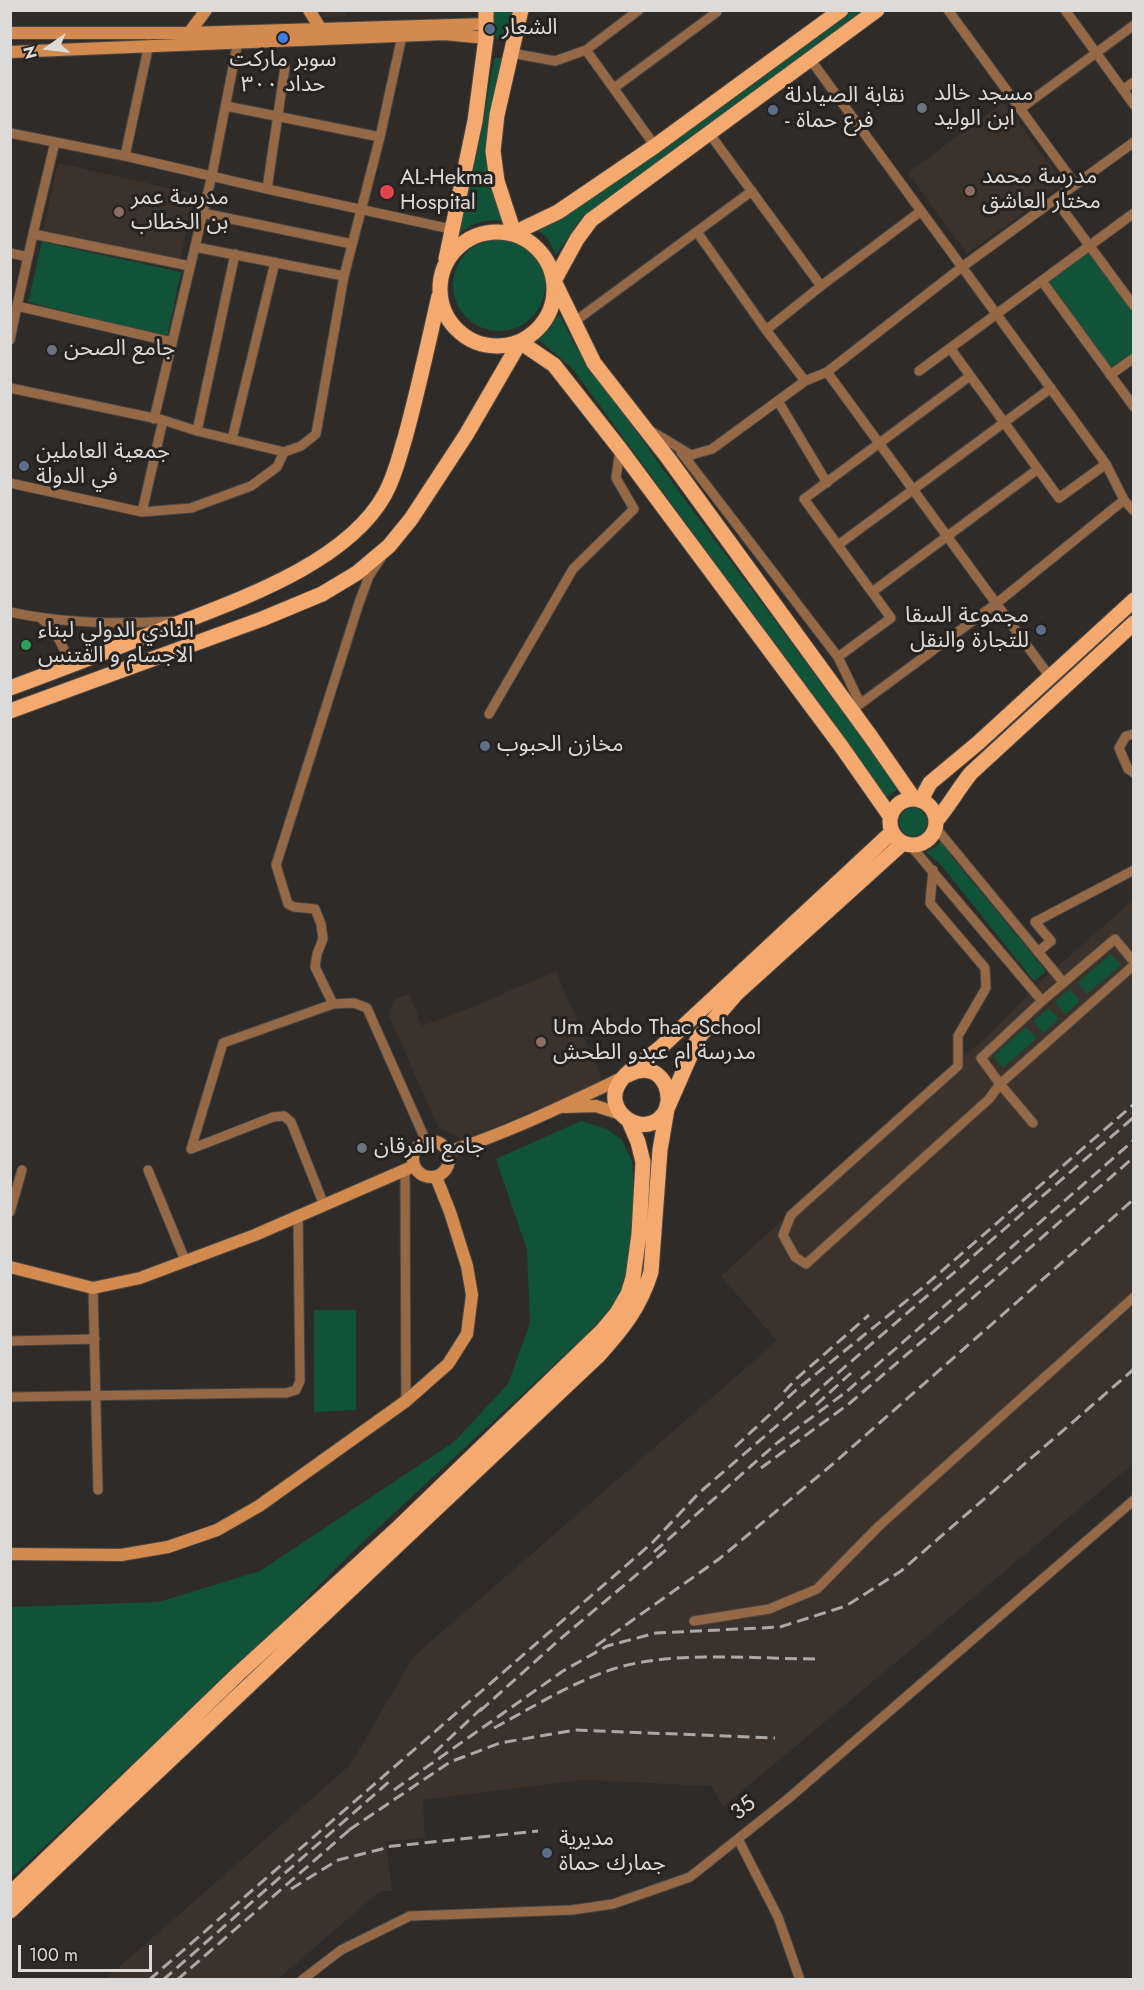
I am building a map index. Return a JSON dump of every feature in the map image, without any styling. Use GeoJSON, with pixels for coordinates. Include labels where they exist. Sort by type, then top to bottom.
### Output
{"type":"FeatureCollection","features":[{"type":"Feature","properties":{"kind":"main road"},"geometry":{"type":"LineString","coordinates":[[514,233],[497,181],[493,151],[497,115],[521,10]]}},
{"type":"Feature","properties":{"kind":"main road"},"geometry":{"type":"LineString","coordinates":[[514,233],[558,212],[655,146],[841,10]]}},
{"type":"Feature","properties":{"kind":"main road"},"geometry":{"type":"LineString","coordinates":[[439,296],[444,314],[454,328],[468,339],[485,345],[502,346],[520,342],[535,332],[547,317],[553,300],[554,281],[577,239],[591,220],[877,10]]}},
{"type":"Feature","properties":{"kind":"main road"},"geometry":{"type":"LineString","coordinates":[[10,688],[223,606],[287,576],[338,546],[372,514],[395,473],[414,406],[475,121],[486,24]]}},
{"type":"Feature","properties":{"kind":"main road"},"geometry":{"type":"LineString","coordinates":[[446,260],[459,245],[475,235],[494,231],[514,233],[529,241],[541,252],[594,363],[856,707],[899,776],[917,799],[932,808],[936,825]]}},
{"type":"Feature","properties":{"kind":"main road"},"geometry":{"type":"LineString","coordinates":[[520,342],[554,365],[620,449],[842,746],[891,824],[907,844]]}},
{"type":"Feature","properties":{"kind":"main road"},"geometry":{"type":"LineString","coordinates":[[10,711],[303,603],[357,573],[389,546],[411,519],[466,435],[520,342]]}},
{"type":"Feature","properties":{"kind":"main road"},"geometry":{"type":"LineString","coordinates":[[10,1894],[238,1674],[399,1527],[602,1332],[628,1294],[633,1278],[641,1203],[643,1162],[638,1142],[617,1106],[615,1094],[625,1076],[669,1040],[891,824],[899,803],[917,799],[930,783],[978,743],[1134,600]]}},
{"type":"Feature","properties":{"kind":"main road"},"geometry":{"type":"LineString","coordinates":[[625,1118],[639,1124],[649,1124],[659,1119],[667,1109],[698,1038],[736,994],[907,844],[924,843],[933,834],[936,825],[970,773],[1134,623]]}},
{"type":"Feature","properties":{"kind":"main road"},"geometry":{"type":"LineString","coordinates":[[899,776],[930,783]]}},
{"type":"Feature","properties":{"kind":"main road"},"geometry":{"type":"LineString","coordinates":[[10,1911],[599,1354],[627,1324],[645,1290],[651,1272],[660,1150],[669,1096],[667,1085],[659,1076],[648,1071],[638,1070],[625,1076]]}},
{"type":"Feature","properties":{"kind":"street"},"geometry":{"type":"LineString","coordinates":[[189,33],[206,10]]}},
{"type":"Feature","properties":{"kind":"street"},"geometry":{"type":"LineString","coordinates":[[309,10],[320,28]]}},
{"type":"Feature","properties":{"kind":"street"},"geometry":{"type":"LineString","coordinates":[[511,53],[555,61],[586,50],[639,10]]}},
{"type":"Feature","properties":{"kind":"street"},"geometry":{"type":"LineString","coordinates":[[948,10],[1075,184]]}},
{"type":"Feature","properties":{"kind":"street"},"geometry":{"type":"LineString","coordinates":[[1065,10],[1134,105]]}},
{"type":"Feature","properties":{"kind":"street"},"geometry":{"type":"LineString","coordinates":[[614,88],[717,12]]}},
{"type":"Feature","properties":{"kind":"street"},"geometry":{"type":"LineString","coordinates":[[10,33],[189,33],[486,24]]}},
{"type":"Feature","properties":{"kind":"street"},"geometry":{"type":"LineString","coordinates":[[10,52],[149,44],[444,34],[486,24]]}},
{"type":"Feature","properties":{"kind":"street"},"geometry":{"type":"LineString","coordinates":[[1020,109],[1134,25]]}},
{"type":"Feature","properties":{"kind":"street"},"geometry":{"type":"LineString","coordinates":[[10,388],[159,419],[284,452],[301,446],[316,434],[344,276],[380,137],[402,36]]}},
{"type":"Feature","properties":{"kind":"street"},"geometry":{"type":"LineString","coordinates":[[141,512],[172,342],[212,175],[238,41]]}},
{"type":"Feature","properties":{"kind":"street"},"geometry":{"type":"LineString","coordinates":[[125,156],[149,44]]}},
{"type":"Feature","properties":{"kind":"street"},"geometry":{"type":"LineString","coordinates":[[586,50],[655,146]]}},
{"type":"Feature","properties":{"kind":"street"},"geometry":{"type":"LineString","coordinates":[[810,59],[1106,464],[1124,500],[1134,511]]}},
{"type":"Feature","properties":{"kind":"street"},"geometry":{"type":"LineString","coordinates":[[267,189],[285,67]]}},
{"type":"Feature","properties":{"kind":"street"},"geometry":{"type":"LineString","coordinates":[[1123,90],[1134,82]]}},
{"type":"Feature","properties":{"kind":"street"},"geometry":{"type":"LineString","coordinates":[[226,106],[380,137]]}},
{"type":"Feature","properties":{"kind":"street"},"geometry":{"type":"LineString","coordinates":[[10,133],[125,156],[451,229]]}},
{"type":"Feature","properties":{"kind":"street"},"geometry":{"type":"LineString","coordinates":[[709,133],[820,286]]}},
{"type":"Feature","properties":{"kind":"street"},"geometry":{"type":"LineString","coordinates":[[10,340],[55,142]]}},
{"type":"Feature","properties":{"kind":"street"},"geometry":{"type":"LineString","coordinates":[[640,424],[691,455],[712,449],[806,381],[827,372],[962,267],[1134,142]]}},
{"type":"Feature","properties":{"kind":"street"},"geometry":{"type":"LineString","coordinates":[[574,322],[752,191]]}},
{"type":"Feature","properties":{"kind":"street"},"geometry":{"type":"LineString","coordinates":[[1055,199],[1090,246],[1130,293],[1134,306]]}},
{"type":"Feature","properties":{"kind":"street"},"geometry":{"type":"LineString","coordinates":[[766,330],[820,286],[921,212]]}},
{"type":"Feature","properties":{"kind":"street"},"geometry":{"type":"LineString","coordinates":[[203,213],[352,244]]}},
{"type":"Feature","properties":{"kind":"street"},"geometry":{"type":"LineString","coordinates":[[919,371],[1134,213]]}},
{"type":"Feature","properties":{"kind":"street"},"geometry":{"type":"LineString","coordinates":[[697,232],[766,330],[806,381]]}},
{"type":"Feature","properties":{"kind":"street"},"geometry":{"type":"LineString","coordinates":[[33,234],[190,266]]}},
{"type":"Feature","properties":{"kind":"street"},"geometry":{"type":"LineString","coordinates":[[195,247],[344,276]]}},
{"type":"Feature","properties":{"kind":"street"},"geometry":{"type":"LineString","coordinates":[[10,253],[28,257]]}},
{"type":"Feature","properties":{"kind":"street"},"geometry":{"type":"LineString","coordinates":[[197,430],[235,254]]}},
{"type":"Feature","properties":{"kind":"street"},"geometry":{"type":"LineString","coordinates":[[232,439],[275,262]]}},
{"type":"Feature","properties":{"kind":"street"},"geometry":{"type":"LineString","coordinates":[[1042,281],[1134,406]]}},
{"type":"Feature","properties":{"kind":"street"},"geometry":{"type":"LineString","coordinates":[[17,306],[172,342]]}},
{"type":"Feature","properties":{"kind":"street"},"geometry":{"type":"LineString","coordinates":[[950,348],[1059,498],[1106,464]]}},
{"type":"Feature","properties":{"kind":"street"},"geometry":{"type":"LineString","coordinates":[[1110,375],[1134,358]]}},
{"type":"Feature","properties":{"kind":"street"},"geometry":{"type":"LineString","coordinates":[[827,372],[1050,677]]}},
{"type":"Feature","properties":{"kind":"street"},"geometry":{"type":"LineString","coordinates":[[838,657],[891,618],[804,499],[970,376]]}},
{"type":"Feature","properties":{"kind":"street"},"geometry":{"type":"LineString","coordinates":[[838,545],[1050,388]]}},
{"type":"Feature","properties":{"kind":"street"},"geometry":{"type":"LineString","coordinates":[[778,401],[827,483]]}},
{"type":"Feature","properties":{"kind":"street"},"geometry":{"type":"LineString","coordinates":[[489,714],[573,569],[634,509],[616,478],[620,449]]}},
{"type":"Feature","properties":{"kind":"street"},"geometry":{"type":"LineString","coordinates":[[678,449],[838,657],[856,707],[997,603],[1124,500]]}},
{"type":"Feature","properties":{"kind":"street"},"geometry":{"type":"LineString","coordinates":[[10,483],[141,512],[190,508],[251,486],[277,466],[284,452]]}},
{"type":"Feature","properties":{"kind":"street"},"geometry":{"type":"LineString","coordinates":[[872,592],[1038,469]]}},
{"type":"Feature","properties":{"kind":"street"},"geometry":{"type":"LineString","coordinates":[[333,1004],[315,967],[323,939],[321,924],[315,909],[294,907],[288,904],[276,865],[359,603],[369,576],[389,546]]}},
{"type":"Feature","properties":{"kind":"street"},"geometry":{"type":"LineString","coordinates":[[10,612],[42,619],[142,622],[187,620]]}},
{"type":"Feature","properties":{"kind":"street"},"geometry":{"type":"LineString","coordinates":[[42,619],[62,643],[69,666]]}},
{"type":"Feature","properties":{"kind":"street"},"geometry":{"type":"LineString","coordinates":[[1134,734],[1126,736],[1119,748],[1128,769],[1134,773]]}},
{"type":"Feature","properties":{"kind":"street"},"geometry":{"type":"LineString","coordinates":[[936,825],[1063,982]]}},
{"type":"Feature","properties":{"kind":"street"},"geometry":{"type":"LineString","coordinates":[[907,844],[933,870],[1042,1001]]}},
{"type":"Feature","properties":{"kind":"street"},"geometry":{"type":"LineString","coordinates":[[933,870],[930,903],[985,968],[986,988],[958,1036],[958,1066],[791,1215],[783,1234],[795,1257],[806,1264],[989,1099],[1000,1084],[1134,964],[1115,939],[1063,982],[981,1058],[1000,1084],[1033,1123]]}},
{"type":"Feature","properties":{"kind":"street"},"geometry":{"type":"LineString","coordinates":[[1038,952],[1051,941],[1035,922],[1134,870]]}},
{"type":"Feature","properties":{"kind":"street"},"geometry":{"type":"LineString","coordinates":[[324,1206],[291,1122],[284,1116],[273,1117],[191,1149],[223,1043],[333,1004],[354,1003],[367,1008],[426,1141]]}},
{"type":"Feature","properties":{"kind":"street"},"geometry":{"type":"LineString","coordinates":[[448,1152],[468,1146],[561,1107],[625,1076]]}},
{"type":"Feature","properties":{"kind":"street"},"geometry":{"type":"LineString","coordinates":[[561,1107],[596,1106],[625,1118]]}},
{"type":"Feature","properties":{"kind":"street"},"geometry":{"type":"LineString","coordinates":[[406,1401],[410,1168],[414,1152],[426,1141],[441,1144],[448,1152],[447,1168],[444,1173],[436,1177],[422,1175],[410,1168]]}},
{"type":"Feature","properties":{"kind":"street"},"geometry":{"type":"LineString","coordinates":[[10,1266],[93,1288],[140,1278],[255,1235],[410,1168]]}},
{"type":"Feature","properties":{"kind":"street"},"geometry":{"type":"LineString","coordinates":[[10,1212],[22,1170]]}},
{"type":"Feature","properties":{"kind":"street"},"geometry":{"type":"LineString","coordinates":[[148,1170],[185,1260]]}},
{"type":"Feature","properties":{"kind":"street"},"geometry":{"type":"LineString","coordinates":[[10,1554],[121,1555],[168,1547],[217,1530],[259,1506],[406,1401],[448,1364],[467,1334],[472,1294],[467,1266],[436,1177]]}},
{"type":"Feature","properties":{"kind":"street"},"geometry":{"type":"LineString","coordinates":[[10,1397],[286,1393],[296,1390],[300,1381],[298,1217]]}},
{"type":"Feature","properties":{"kind":"street"},"geometry":{"type":"LineString","coordinates":[[93,1288],[98,1490]]}},
{"type":"Feature","properties":{"kind":"street"},"geometry":{"type":"LineString","coordinates":[[694,1621],[769,1609],[817,1589],[879,1526],[1134,1297]]}},
{"type":"Feature","properties":{"kind":"street"},"geometry":{"type":"LineString","coordinates":[[10,1341],[95,1339]]}},
{"type":"Feature","properties":{"kind":"street","name":"35"},"geometry":{"type":"LineString","coordinates":[[302,1980],[341,1950],[410,1916],[572,1910],[613,1904],[690,1877],[806,1783],[1134,1500]]}},
{"type":"Feature","properties":{"kind":"street"},"geometry":{"type":"LineString","coordinates":[[738,1839],[778,1917],[800,1980]]}},
{"type":"Feature","properties":{"kind":"shaded area"},"geometry":{"type":"Polygon","coordinates":[[[320,11],[345,11],[346,16],[324,17],[320,11]]]}},
{"type":"Feature","properties":{"kind":"shaded area"},"geometry":{"type":"Polygon","coordinates":[[[1003,102],[1063,183],[967,254],[908,173],[1003,102]]]}},
{"type":"Feature","properties":{"kind":"shaded area","name":"مدرسة عمر بن الخطاب"},"geometry":{"type":"Polygon","coordinates":[[[58,163],[195,194],[180,261],[43,230],[58,163]]]}},
{"type":"Feature","properties":{"kind":"shaded area"},"geometry":{"type":"Polygon","coordinates":[[[1133,900],[1133,1464],[723,1807],[711,1786],[583,1780],[423,1800],[425,1838],[386,1842],[392,1891],[380,1891],[278,1979],[104,1980],[350,1765],[414,1656],[777,1341],[721,1276],[942,1074],[987,1037],[1042,980],[1133,900]]]}},
{"type":"Feature","properties":{"kind":"shaded area"},"geometry":{"type":"Polygon","coordinates":[[[556,971],[603,1081],[464,1140],[438,1127],[389,1016],[392,1003],[397,998],[409,994],[422,1026],[556,971]]]}},
{"type":"Feature","properties":{"kind":"green space"},"geometry":{"type":"Polygon","coordinates":[[[492,11],[517,11],[511,33],[505,41],[497,39],[495,35],[492,11]]]}},
{"type":"Feature","properties":{"kind":"green space"},"geometry":{"type":"Polygon","coordinates":[[[852,11],[866,11],[582,217],[556,255],[547,237],[537,230],[579,208],[852,11]]]}},
{"type":"Feature","properties":{"kind":"green space"},"geometry":{"type":"Polygon","coordinates":[[[494,58],[502,58],[488,127],[488,176],[503,221],[479,222],[459,234],[480,139],[494,58]]]}},
{"type":"Feature","properties":{"kind":"green space"},"geometry":{"type":"Polygon","coordinates":[[[499,239],[516,243],[531,253],[541,268],[545,285],[541,302],[531,317],[516,327],[499,331],[482,327],[467,317],[457,302],[453,285],[457,268],[467,253],[482,243],[499,239]]]}},
{"type":"Feature","properties":{"kind":"green space"},"geometry":{"type":"Polygon","coordinates":[[[42,242],[181,272],[167,337],[28,302],[42,242]]]}},
{"type":"Feature","properties":{"kind":"green space"},"geometry":{"type":"Polygon","coordinates":[[[1090,246],[1133,306],[1133,358],[1110,375],[1042,281],[1090,246]]]}},
{"type":"Feature","properties":{"kind":"green space"},"geometry":{"type":"Polygon","coordinates":[[[559,314],[576,347],[685,500],[900,788],[886,797],[573,369],[538,339],[549,329],[559,314]]]}},
{"type":"Feature","properties":{"kind":"green space"},"geometry":{"type":"Polygon","coordinates":[[[913,808],[923,812],[927,822],[923,832],[913,836],[903,832],[899,822],[903,812],[913,808]]]}},
{"type":"Feature","properties":{"kind":"green space"},"geometry":{"type":"Polygon","coordinates":[[[942,839],[951,856],[1046,971],[1034,981],[941,865],[926,852],[937,846],[942,839]]]}},
{"type":"Feature","properties":{"kind":"green space"},"geometry":{"type":"Polygon","coordinates":[[[1111,954],[1121,965],[1087,994],[1077,983],[1111,954]]]}},
{"type":"Feature","properties":{"kind":"green space"},"geometry":{"type":"Polygon","coordinates":[[[1070,989],[1080,1001],[1065,1014],[1055,1002],[1070,989]]]}},
{"type":"Feature","properties":{"kind":"green space"},"geometry":{"type":"Polygon","coordinates":[[[1049,1008],[1059,1019],[1043,1033],[1033,1021],[1049,1008]]]}},
{"type":"Feature","properties":{"kind":"green space"},"geometry":{"type":"Polygon","coordinates":[[[1026,1027],[1037,1038],[1003,1068],[993,1056],[1026,1027]]]}},
{"type":"Feature","properties":{"kind":"green space"},"geometry":{"type":"Polygon","coordinates":[[[581,1121],[607,1129],[622,1140],[632,1161],[634,1191],[628,1266],[618,1299],[586,1335],[348,1556],[282,1623],[11,1878],[11,1607],[159,1602],[260,1571],[454,1442],[508,1384],[530,1323],[527,1250],[496,1159],[581,1121]]]}},
{"type":"Feature","properties":{"kind":"green space"},"geometry":{"type":"Polygon","coordinates":[[[314,1310],[356,1310],[356,1410],[314,1412],[314,1310]]]}},
{"type":"Feature","properties":{"kind":"railway"},"geometry":{"type":"LineString","coordinates":[[735,1447],[795,1391],[921,1289],[1134,1104]]}},
{"type":"Feature","properties":{"kind":"railway"},"geometry":{"type":"LineString","coordinates":[[149,1980],[652,1543],[699,1493],[1134,1117]]}},
{"type":"Feature","properties":{"kind":"railway"},"geometry":{"type":"LineString","coordinates":[[654,1552],[777,1443],[846,1392],[1134,1140]]}},
{"type":"Feature","properties":{"kind":"railway"},"geometry":{"type":"LineString","coordinates":[[761,1468],[850,1403],[1134,1157]]}},
{"type":"Feature","properties":{"kind":"railway"},"geometry":{"type":"LineString","coordinates":[[596,1646],[719,1559],[834,1463],[1134,1199]]}},
{"type":"Feature","properties":{"kind":"railway"},"geometry":{"type":"LineString","coordinates":[[784,1392],[869,1315]]}},
{"type":"Feature","properties":{"kind":"railway"},"geometry":{"type":"LineString","coordinates":[[394,1790],[563,1671],[607,1646],[656,1633],[780,1627],[846,1606],[901,1571],[1134,1369]]}},
{"type":"Feature","properties":{"kind":"railway"},"geometry":{"type":"LineString","coordinates":[[816,1405],[851,1373]]}},
{"type":"Feature","properties":{"kind":"railway"},"geometry":{"type":"LineString","coordinates":[[480,1711],[559,1640],[666,1550]]}},
{"type":"Feature","properties":{"kind":"railway"},"geometry":{"type":"LineString","coordinates":[[494,1728],[582,1681],[636,1663],[688,1657],[819,1659]]}},
{"type":"Feature","properties":{"kind":"railway"},"geometry":{"type":"LineString","coordinates":[[434,1753],[484,1706]]}},
{"type":"Feature","properties":{"kind":"railway"},"geometry":{"type":"LineString","coordinates":[[349,1830],[450,1762],[500,1743],[575,1730],[775,1738]]}},
{"type":"Feature","properties":{"kind":"railway"},"geometry":{"type":"LineString","coordinates":[[163,1980],[391,1780]]}},
{"type":"Feature","properties":{"kind":"railway"},"geometry":{"type":"LineString","coordinates":[[177,1980],[354,1826]]}},
{"type":"Feature","properties":{"kind":"railway"},"geometry":{"type":"LineString","coordinates":[[291,1889],[338,1860],[385,1847],[538,1831]]}},
{"type":"Feature","properties":{"kind":"place","name":"الشعار"},"geometry":{"type":"Point","coordinates":[490,29]}},
{"type":"Feature","properties":{"kind":"place","name":"سوبر ماركت حداد ٣٠٠"},"geometry":{"type":"Point","coordinates":[283,38]}},
{"type":"Feature","properties":{"kind":"place","name":"مسجد خالد ابن الوليد"},"geometry":{"type":"Point","coordinates":[922,108]}},
{"type":"Feature","properties":{"kind":"place","name":"نقابة الصيادلة - فرع حماة"},"geometry":{"type":"Point","coordinates":[773,110]}},
{"type":"Feature","properties":{"kind":"place","name":"مدرسة محمد مختار العاشق"},"geometry":{"type":"Point","coordinates":[970,191]}},
{"type":"Feature","properties":{"kind":"place","name":"AL-Hekma Hospital"},"geometry":{"type":"Point","coordinates":[387,192]}},
{"type":"Feature","properties":{"kind":"place","name":"مدرسة عمر بن الخطاب"},"geometry":{"type":"Point","coordinates":[119,212]}},
{"type":"Feature","properties":{"kind":"place","name":"جامع الصحن"},"geometry":{"type":"Point","coordinates":[52,350]}},
{"type":"Feature","properties":{"kind":"place","name":"جمعية العاملين في الدولة"},"geometry":{"type":"Point","coordinates":[24,466]}},
{"type":"Feature","properties":{"kind":"place","name":"مجموعة السقا للتجارة والنقل"},"geometry":{"type":"Point","coordinates":[1041,630]}},
{"type":"Feature","properties":{"kind":"place","name":"النادي الدولي لبناء الاجسام و الفتنس"},"geometry":{"type":"Point","coordinates":[26,645]}},
{"type":"Feature","properties":{"kind":"place","name":"مخازن الحبوب"},"geometry":{"type":"Point","coordinates":[485,746]}},
{"type":"Feature","properties":{"kind":"place","name":"Um Abdo Thac School مدرسة ام عبدو الطحش"},"geometry":{"type":"Point","coordinates":[541,1042]}},
{"type":"Feature","properties":{"kind":"place","name":"جامع الفرقان"},"geometry":{"type":"Point","coordinates":[362,1148]}},
{"type":"Feature","properties":{"kind":"place","name":"مديرية جمارك حماة"},"geometry":{"type":"Point","coordinates":[547,1853]}}]}
